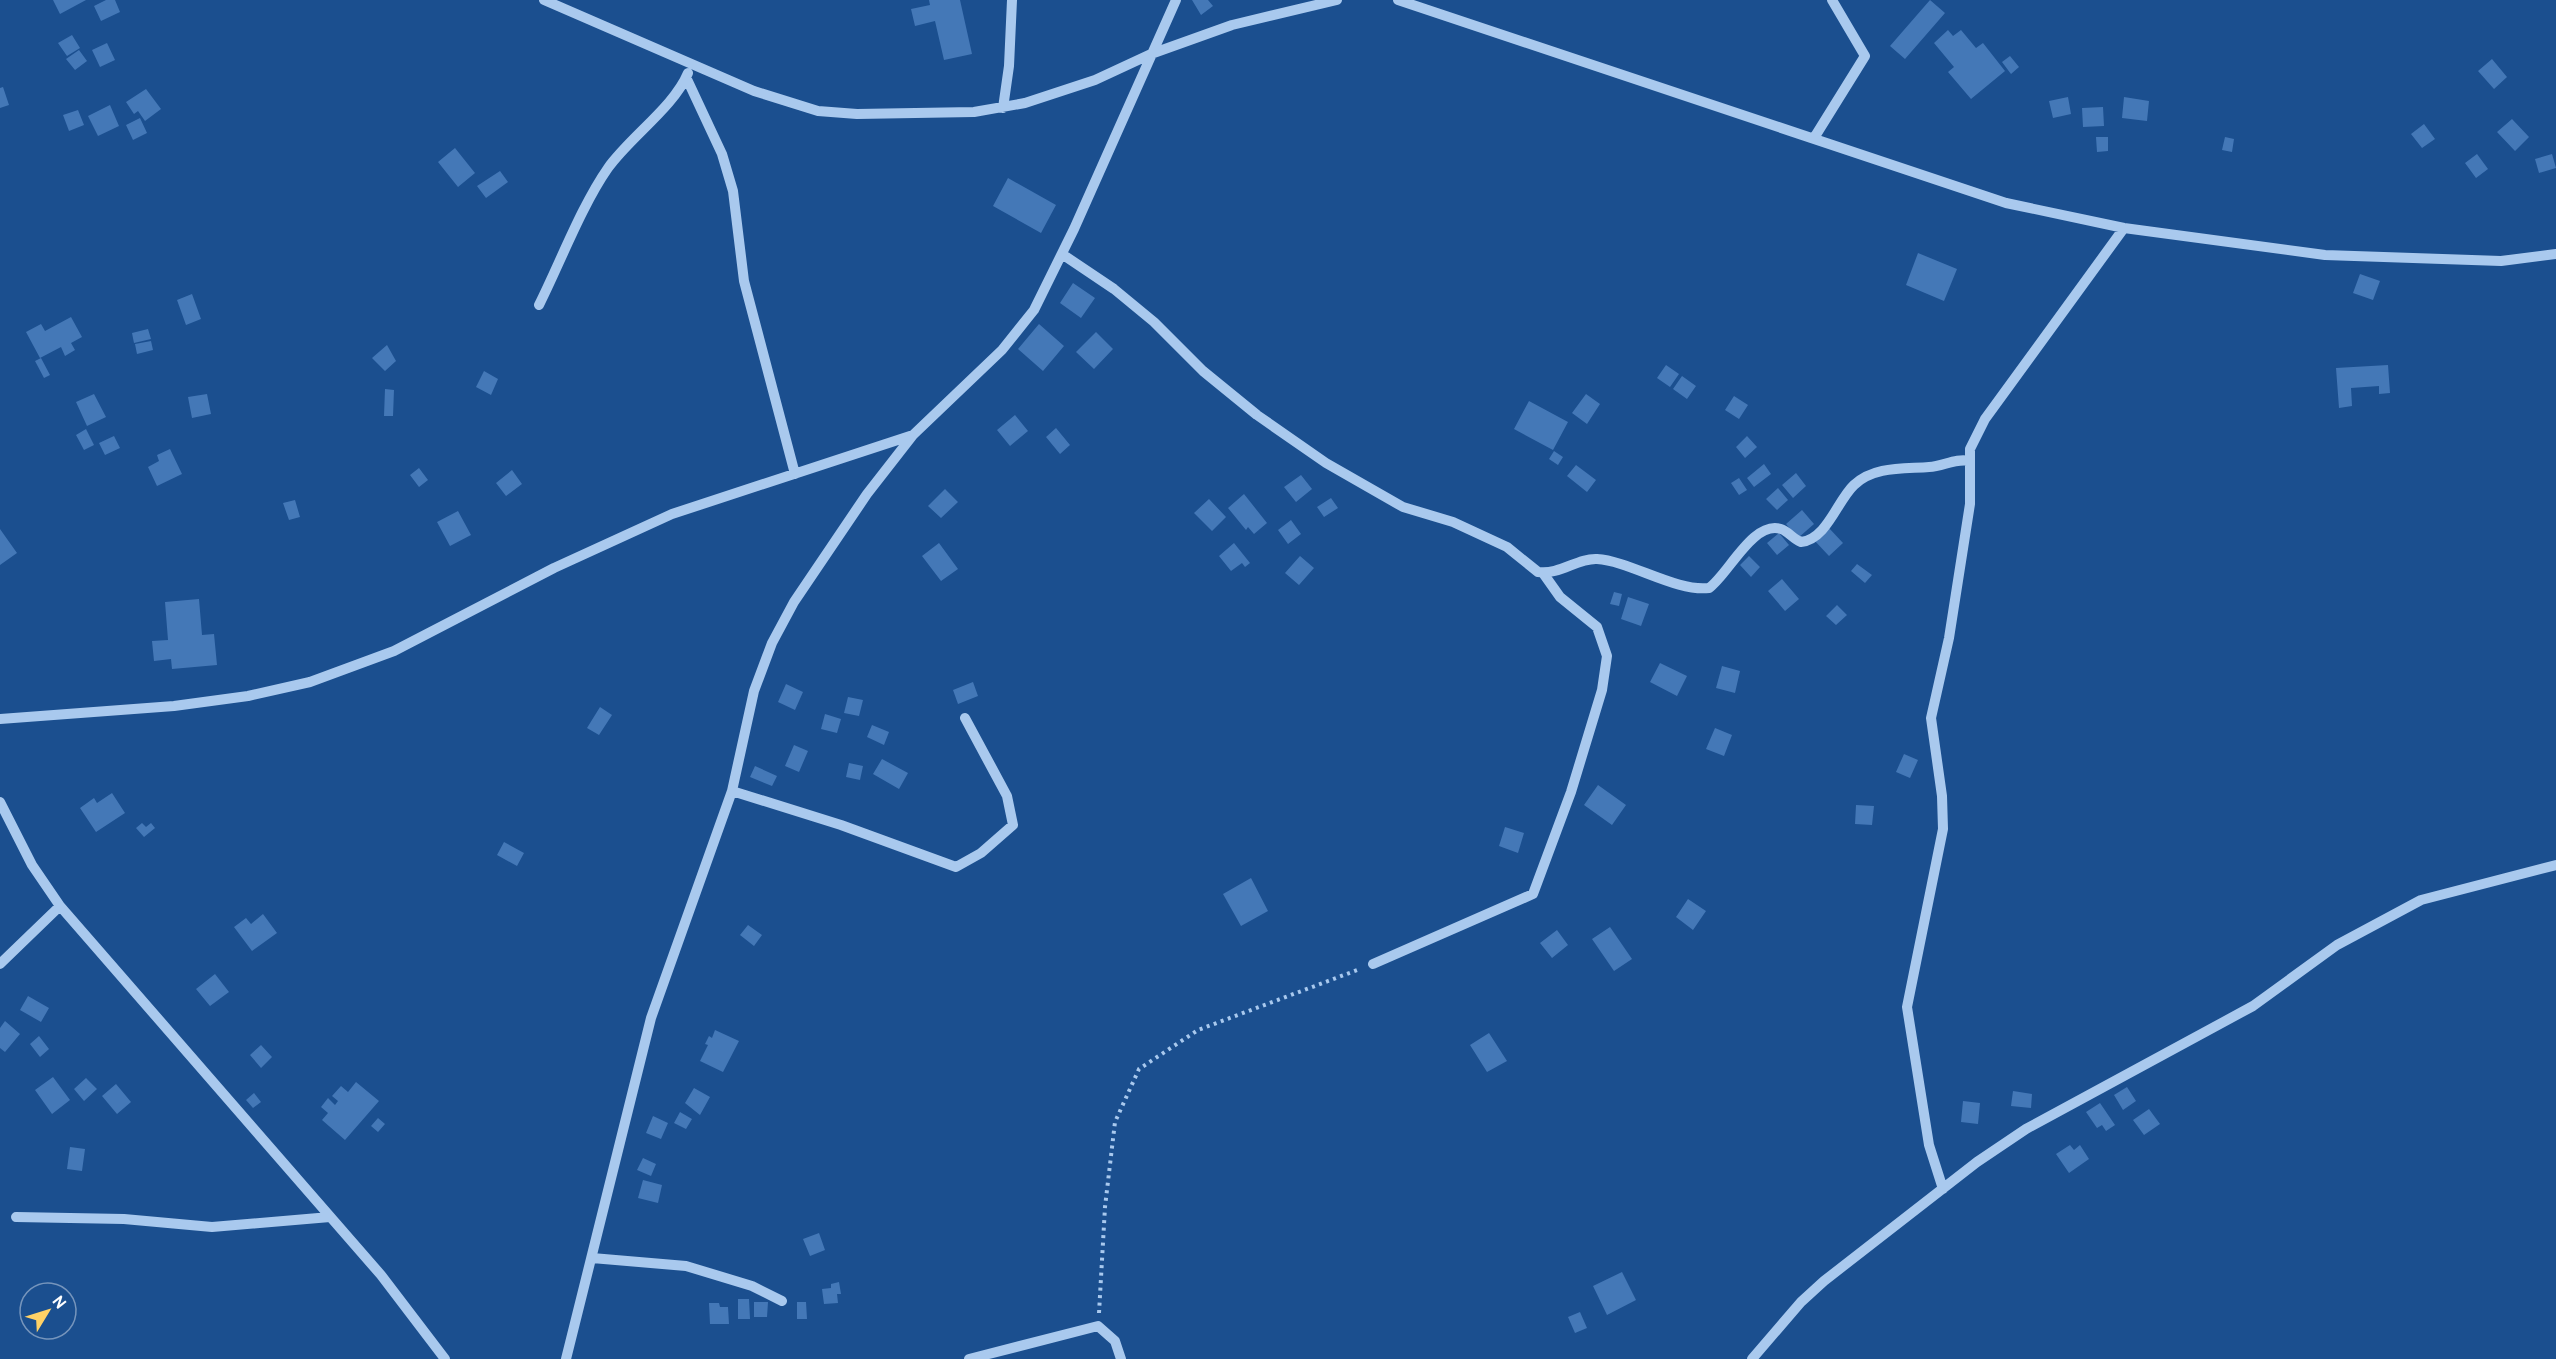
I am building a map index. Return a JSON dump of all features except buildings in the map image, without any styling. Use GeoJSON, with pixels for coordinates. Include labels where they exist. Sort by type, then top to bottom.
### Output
{"type":"FeatureCollection","features":[{"type":"Feature","properties":{"kind":"street"},"geometry":{"type":"LineString","coordinates":[[544,0],[754,92],[818,111],[857,114],[974,112],[1003,108],[1095,80],[1150,54],[1232,25],[1337,0]]}},
{"type":"Feature","properties":{"kind":"street"},"geometry":{"type":"LineString","coordinates":[[1003,108],[1009,66],[1012,0]]}},
{"type":"Feature","properties":{"kind":"street"},"geometry":{"type":"LineString","coordinates":[[566,1359],[651,1018],[732,791],[754,691],[772,643],[794,602],[867,494],[914,435],[1002,350],[1034,310],[1062,254],[1176,0]]}},
{"type":"Feature","properties":{"kind":"street"},"geometry":{"type":"LineString","coordinates":[[1398,0],[2006,203],[2124,228],[2325,255],[2501,261],[2556,254]]}},
{"type":"Feature","properties":{"kind":"street"},"geometry":{"type":"LineString","coordinates":[[1814,138],[1865,56],[1832,0]]}},
{"type":"Feature","properties":{"kind":"street"},"geometry":{"type":"LineString","coordinates":[[539,304],[606,170],[686,77],[691,64]]}},
{"type":"Feature","properties":{"kind":"street"},"geometry":{"type":"LineString","coordinates":[[686,77],[714,134],[733,191],[744,281],[795,474]]}},
{"type":"Feature","properties":{"kind":"street"},"geometry":{"type":"LineString","coordinates":[[1943,1189],[1929,1145],[1907,1007],[1943,829],[1942,796],[1932,740],[1931,718],[1949,638],[1968,515],[1970,449],[1985,418],[2124,228]]}},
{"type":"Feature","properties":{"kind":"street"},"geometry":{"type":"LineString","coordinates":[[1062,254],[1114,289],[1154,322],[1203,371],[1257,415],[1326,463],[1403,507],[1453,522],[1490,538],[1516,553],[1538,572],[1562,570],[1595,559],[1660,578],[1709,588],[1741,551],[1765,530],[1781,529],[1801,542],[1812,538],[1860,480],[1902,466],[1930,467],[1960,459],[1970,461]]}},
{"type":"Feature","properties":{"kind":"street"},"geometry":{"type":"LineString","coordinates":[[0,719],[174,706],[248,696],[310,682],[394,651],[554,568],[672,514],[914,435]]}},
{"type":"Feature","properties":{"kind":"street"},"geometry":{"type":"LineString","coordinates":[[1373,964],[1533,894],[1571,792],[1602,690],[1607,656],[1597,627],[1560,597],[1543,573]]}},
{"type":"Feature","properties":{"kind":"street"},"geometry":{"type":"LineString","coordinates":[[732,791],[841,825],[956,867],[981,853],[1013,825],[1007,796],[965,717]]}},
{"type":"Feature","properties":{"kind":"street"},"geometry":{"type":"LineString","coordinates":[[0,802],[32,865],[60,906],[381,1275],[445,1359]]}},
{"type":"Feature","properties":{"kind":"street"},"geometry":{"type":"LineString","coordinates":[[1752,1359],[1801,1302],[1943,1189],[2026,1129],[2070,1103],[2244,1012],[2337,945],[2390,915],[2421,900],[2556,865]]}},
{"type":"Feature","properties":{"kind":"street"},"geometry":{"type":"LineString","coordinates":[[0,964],[60,906]]}},
{"type":"Feature","properties":{"kind":"street"},"geometry":{"type":"LineString","coordinates":[[16,1216],[124,1219],[212,1227],[330,1217]]}},
{"type":"Feature","properties":{"kind":"street"},"geometry":{"type":"LineString","coordinates":[[592,1258],[686,1266],[752,1286],[782,1300]]}},
{"type":"Feature","properties":{"kind":"street"},"geometry":{"type":"LineString","coordinates":[[969,1359],[1098,1326],[1115,1341],[1121,1359]]}},
{"type":"Feature","properties":{"kind":"path"},"geometry":{"type":"LineString","coordinates":[[1098,1326],[1106,1207],[1115,1122],[1139,1069],[1198,1030],[1373,964]]}}]}
